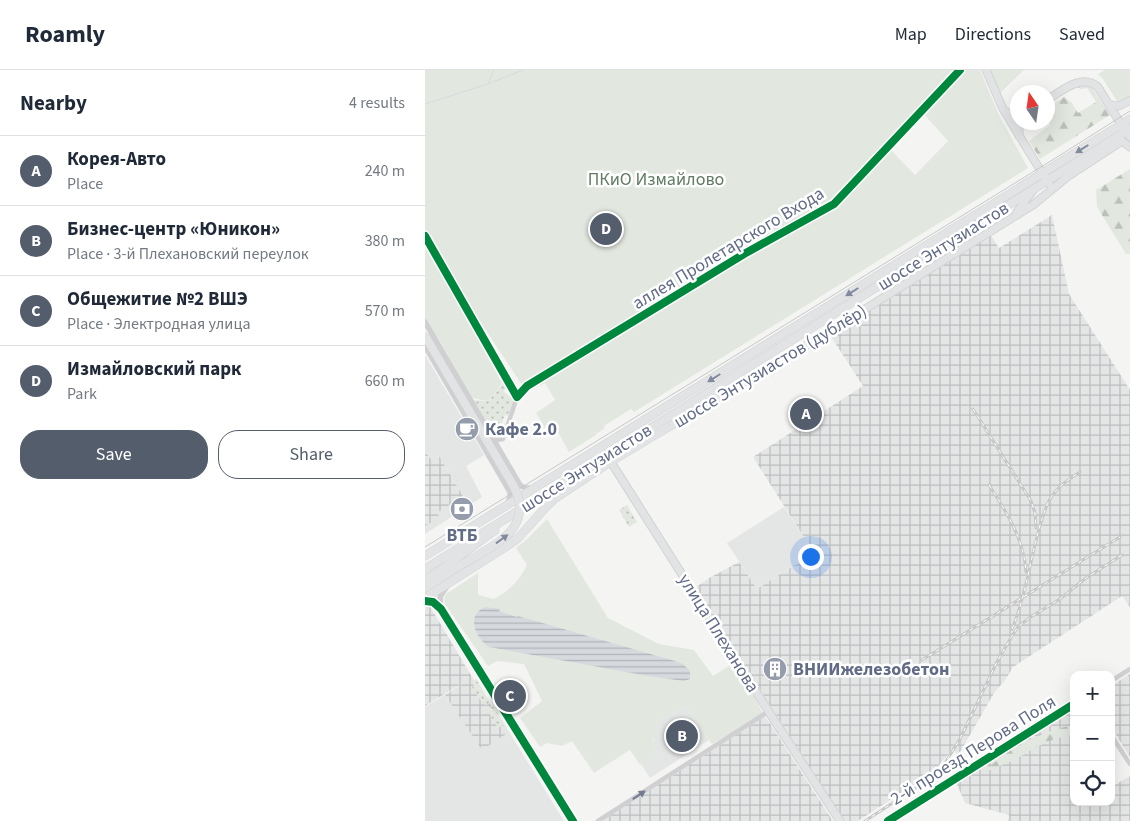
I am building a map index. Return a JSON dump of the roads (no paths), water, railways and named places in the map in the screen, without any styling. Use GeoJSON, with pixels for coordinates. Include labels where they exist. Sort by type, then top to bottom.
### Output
{"type":"FeatureCollection","features":[{"type":"Feature","properties":{"kind":"main road"},"geometry":{"type":"LineString","coordinates":[[986,70],[1003,109],[1042,174],[1055,187]]}},
{"type":"Feature","properties":{"kind":"main road"},"geometry":{"type":"LineString","coordinates":[[1055,95],[1082,81],[1090,82],[1095,85],[1127,131]]}},
{"type":"Feature","properties":{"kind":"main road"},"geometry":{"type":"LineString","coordinates":[[1107,102],[1112,106],[1118,106],[1130,100]]}},
{"type":"Feature","properties":{"kind":"main road"},"geometry":{"type":"LineString","coordinates":[[1003,109],[1010,114]]}},
{"type":"Feature","properties":{"kind":"main road","name":"шоссе Энтузиастов"},"geometry":{"type":"LineString","coordinates":[[425,568],[517,511],[614,458],[723,383],[1127,131],[1130,119]]}},
{"type":"Feature","properties":{"kind":"main road"},"geometry":{"type":"LineString","coordinates":[[1019,130],[1019,136]]}},
{"type":"Feature","properties":{"kind":"main road","name":"шоссе Энтузиастов"},"geometry":{"type":"LineString","coordinates":[[425,555],[1042,174],[1127,131]]}},
{"type":"Feature","properties":{"kind":"main road","name":"шоссе Энтузиастов (дублёр)"},"geometry":{"type":"LineString","coordinates":[[425,599],[512,542],[554,499],[614,458],[786,358],[1033,205],[1055,187],[1122,141],[1130,147]]}},
{"type":"Feature","properties":{"kind":"main road"},"geometry":{"type":"LineString","coordinates":[[1011,218],[1034,189]]}},
{"type":"Feature","properties":{"kind":"main road"},"geometry":{"type":"LineString","coordinates":[[425,336],[513,485],[518,494],[521,508],[510,534],[425,588]]}},
{"type":"Feature","properties":{"kind":"main road"},"geometry":{"type":"LineString","coordinates":[[687,416],[723,383]]}},
{"type":"Feature","properties":{"kind":"main road"},"geometry":{"type":"LineString","coordinates":[[593,453],[600,452],[614,458],[617,462],[616,470],[607,468],[598,470]]}},
{"type":"Feature","properties":{"kind":"main road","name":"улица Плеханова"},"geometry":{"type":"LineString","coordinates":[[614,458],[616,470],[840,821]]}},
{"type":"Feature","properties":{"kind":"main road"},"geometry":{"type":"LineString","coordinates":[[425,580],[493,531],[517,511]]}},
{"type":"Feature","properties":{"kind":"street","name":"аллея Пролетарского Входа"},"geometry":{"type":"LineString","coordinates":[[517,397],[527,386],[543,376],[744,254],[834,204],[960,70]]}},
{"type":"Feature","properties":{"kind":"street"},"geometry":{"type":"LineString","coordinates":[[425,236],[517,397],[503,439],[497,440],[492,438]]}},
{"type":"Feature","properties":{"kind":"street"},"geometry":{"type":"LineString","coordinates":[[425,324],[520,485],[525,488],[535,488]]}},
{"type":"Feature","properties":{"kind":"street"},"geometry":{"type":"LineString","coordinates":[[425,346],[510,492],[507,505]]}},
{"type":"Feature","properties":{"kind":"street"},"geometry":{"type":"LineString","coordinates":[[450,389],[452,382],[457,381],[460,383]]}},
{"type":"Feature","properties":{"kind":"street"},"geometry":{"type":"LineString","coordinates":[[441,609],[440,596],[449,584]]}},
{"type":"Feature","properties":{"kind":"street"},"geometry":{"type":"LineString","coordinates":[[425,599],[433,602],[441,609],[573,821]]}},
{"type":"Feature","properties":{"kind":"street"},"geometry":{"type":"LineString","coordinates":[[1115,678],[1130,669]]}},
{"type":"Feature","properties":{"kind":"street","name":"2-й проезд Перова Поля"},"geometry":{"type":"LineString","coordinates":[[888,821],[1070,707]]}},
{"type":"Feature","properties":{"kind":"street"},"geometry":{"type":"LineString","coordinates":[[598,821],[769,712]]}},
{"type":"Feature","properties":{"kind":"street"},"geometry":{"type":"LineString","coordinates":[[1115,741],[1130,764]]}},
{"type":"Feature","properties":{"kind":"waterway"},"geometry":{"type":"LineString","coordinates":[[488,83],[494,70]]}},
{"type":"Feature","properties":{"kind":"waterway"},"geometry":{"type":"LineString","coordinates":[[425,104],[488,84],[523,70]]}},
{"type":"Feature","properties":{"kind":"waterway"},"geometry":{"type":"LineString","coordinates":[[425,244],[507,387]]}},
{"type":"Feature","properties":{"kind":"tram line"},"geometry":{"type":"LineString","coordinates":[[425,547],[1130,111]]}},
{"type":"Feature","properties":{"kind":"railway"},"geometry":{"type":"LineString","coordinates":[[973,409],[1031,501],[1035,513],[1036,528]]}},
{"type":"Feature","properties":{"kind":"railway"},"geometry":{"type":"LineString","coordinates":[[1012,629],[1018,614],[1037,536],[1047,505],[1057,490],[1080,472]]}},
{"type":"Feature","properties":{"kind":"railway"},"geometry":{"type":"LineString","coordinates":[[989,485],[1014,527],[1022,548],[1026,572]]}},
{"type":"Feature","properties":{"kind":"railway"},"geometry":{"type":"LineString","coordinates":[[922,660],[1120,537]]}},
{"type":"Feature","properties":{"kind":"railway"},"geometry":{"type":"LineString","coordinates":[[865,821],[925,782],[945,763],[960,739],[997,662],[1018,627],[1060,599],[1086,578],[1122,555]]}},
{"type":"Feature","properties":{"kind":"place","name":"Измайловский парк"},"geometry":{"type":"Point","coordinates":[606,229]}},
{"type":"Feature","properties":{"kind":"place","name":"Корея-Авто"},"geometry":{"type":"Point","coordinates":[806,414]}},
{"type":"Feature","properties":{"kind":"place","name":"Кафе 2.0"},"geometry":{"type":"Point","coordinates":[467,429]}},
{"type":"Feature","properties":{"kind":"place","name":"ВТБ"},"geometry":{"type":"Point","coordinates":[462,509]}},
{"type":"Feature","properties":{"kind":"place","name":"ВНИИжелезобетон"},"geometry":{"type":"Point","coordinates":[775,669]}},
{"type":"Feature","properties":{"kind":"place","name":"Общежитие №2 ВШЭ"},"geometry":{"type":"Point","coordinates":[510,696]}},
{"type":"Feature","properties":{"kind":"place","name":"Бизнес-центр «Юникон»"},"geometry":{"type":"Point","coordinates":[682,736]}},
{"type":"Feature","properties":{"kind":"park label","name":"ПКиО Измайлово"},"geometry":{"type":"Point","coordinates":[656,179]}}]}
